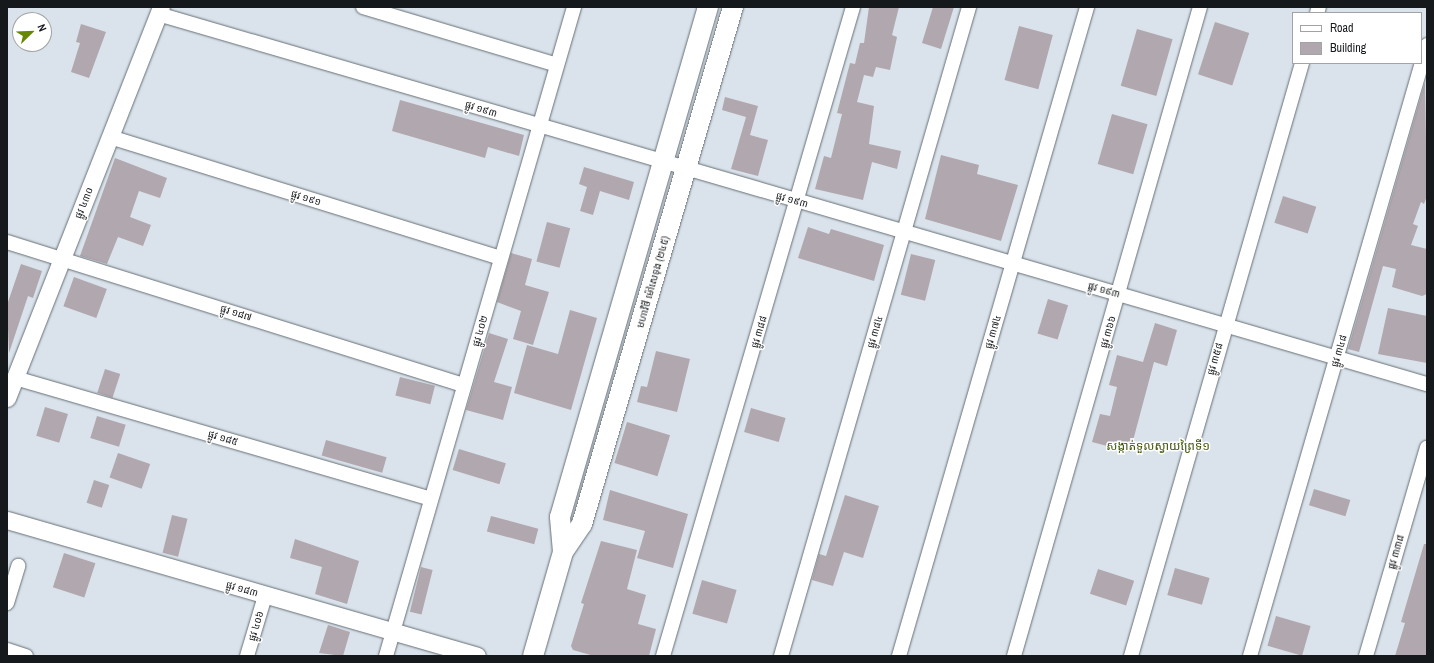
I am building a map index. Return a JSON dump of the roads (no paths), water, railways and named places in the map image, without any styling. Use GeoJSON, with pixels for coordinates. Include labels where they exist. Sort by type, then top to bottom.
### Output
{"type":"FeatureCollection","features":[{"type":"Feature","properties":{"kind":"main road","name":"មហាវិថី ម៉ៅសេទុង (២៤៥)"},"geometry":{"type":"LineString","coordinates":[[563,552],[560,518],[708,7]]}},
{"type":"Feature","properties":{"kind":"main road","name":"មហាវិថី ម៉ៅសេទុង (២៤៥)"},"geometry":{"type":"LineString","coordinates":[[533,656],[563,552],[582,524],[733,7]]}},
{"type":"Feature","properties":{"kind":"street"},"geometry":{"type":"LineString","coordinates":[[362,7],[558,65]]}},
{"type":"Feature","properties":{"kind":"street","name":"ផ្លូវ ៤០២"},"geometry":{"type":"LineString","coordinates":[[386,656],[574,7]]}},
{"type":"Feature","properties":{"kind":"street","name":"ផ្លូវ ៣៨៨"},"geometry":{"type":"LineString","coordinates":[[663,656],[853,7]]}},
{"type":"Feature","properties":{"kind":"street","name":"ផ្លូវ ៣៨៤"},"geometry":{"type":"LineString","coordinates":[[781,656],[969,7]]}},
{"type":"Feature","properties":{"kind":"street","name":"ផ្លូវ ៣៧៤"},"geometry":{"type":"LineString","coordinates":[[899,656],[1087,7]]}},
{"type":"Feature","properties":{"kind":"street","name":"ផ្លូវ ៣៦៦"},"geometry":{"type":"LineString","coordinates":[[1014,656],[1119,295],[1200,7]]}},
{"type":"Feature","properties":{"kind":"street","name":"ផ្លូវ ១៩៣"},"geometry":{"type":"LineString","coordinates":[[160,10],[540,127],[1427,384]]}},
{"type":"Feature","properties":{"kind":"street","name":"ផ្លូវ ៤៣០"},"geometry":{"type":"LineString","coordinates":[[7,398],[160,10]]}},
{"type":"Feature","properties":{"kind":"street","name":"ផ្លូវ ៣៤៨"},"geometry":{"type":"LineString","coordinates":[[1422,62],[1427,45]]}},
{"type":"Feature","properties":{"kind":"street","name":"ផ្លូវ ៣៥៨"},"geometry":{"type":"LineString","coordinates":[[1132,656],[1224,325],[1302,64]]}},
{"type":"Feature","properties":{"kind":"street","name":"ផ្លូវ ៣៤៨"},"geometry":{"type":"LineString","coordinates":[[1250,656],[1422,64]]}},
{"type":"Feature","properties":{"kind":"street","name":"ផ្លូវ ១៩១"},"geometry":{"type":"LineString","coordinates":[[110,137],[501,258]]}},
{"type":"Feature","properties":{"kind":"street","name":"ផ្លូវ ១៨៧"},"geometry":{"type":"LineString","coordinates":[[7,242],[464,385]]}},
{"type":"Feature","properties":{"kind":"street","name":"ផ្លូវ ១៨៥"},"geometry":{"type":"LineString","coordinates":[[15,378],[431,499]]}},
{"type":"Feature","properties":{"kind":"street","name":"ផ្លូវ ៣៣៨"},"geometry":{"type":"LineString","coordinates":[[1366,656],[1427,448]]}},
{"type":"Feature","properties":{"kind":"street","name":"ផ្លូវ ១៨៣"},"geometry":{"type":"LineString","coordinates":[[7,520],[265,596],[477,656]]}},
{"type":"Feature","properties":{"kind":"street"},"geometry":{"type":"LineString","coordinates":[[7,603],[18,566]]}},
{"type":"Feature","properties":{"kind":"street","name":"ផ្លូវ ៤០៦"},"geometry":{"type":"LineString","coordinates":[[247,656],[265,596]]}},
{"type":"Feature","properties":{"kind":"street"},"geometry":{"type":"LineString","coordinates":[[7,650],[26,656]]}},
{"type":"Feature","properties":{"kind":"district","name":"សង្កាត់ទួលស្វាយព្រៃទី១"},"geometry":{"type":"Point","coordinates":[1158,447]}}]}
